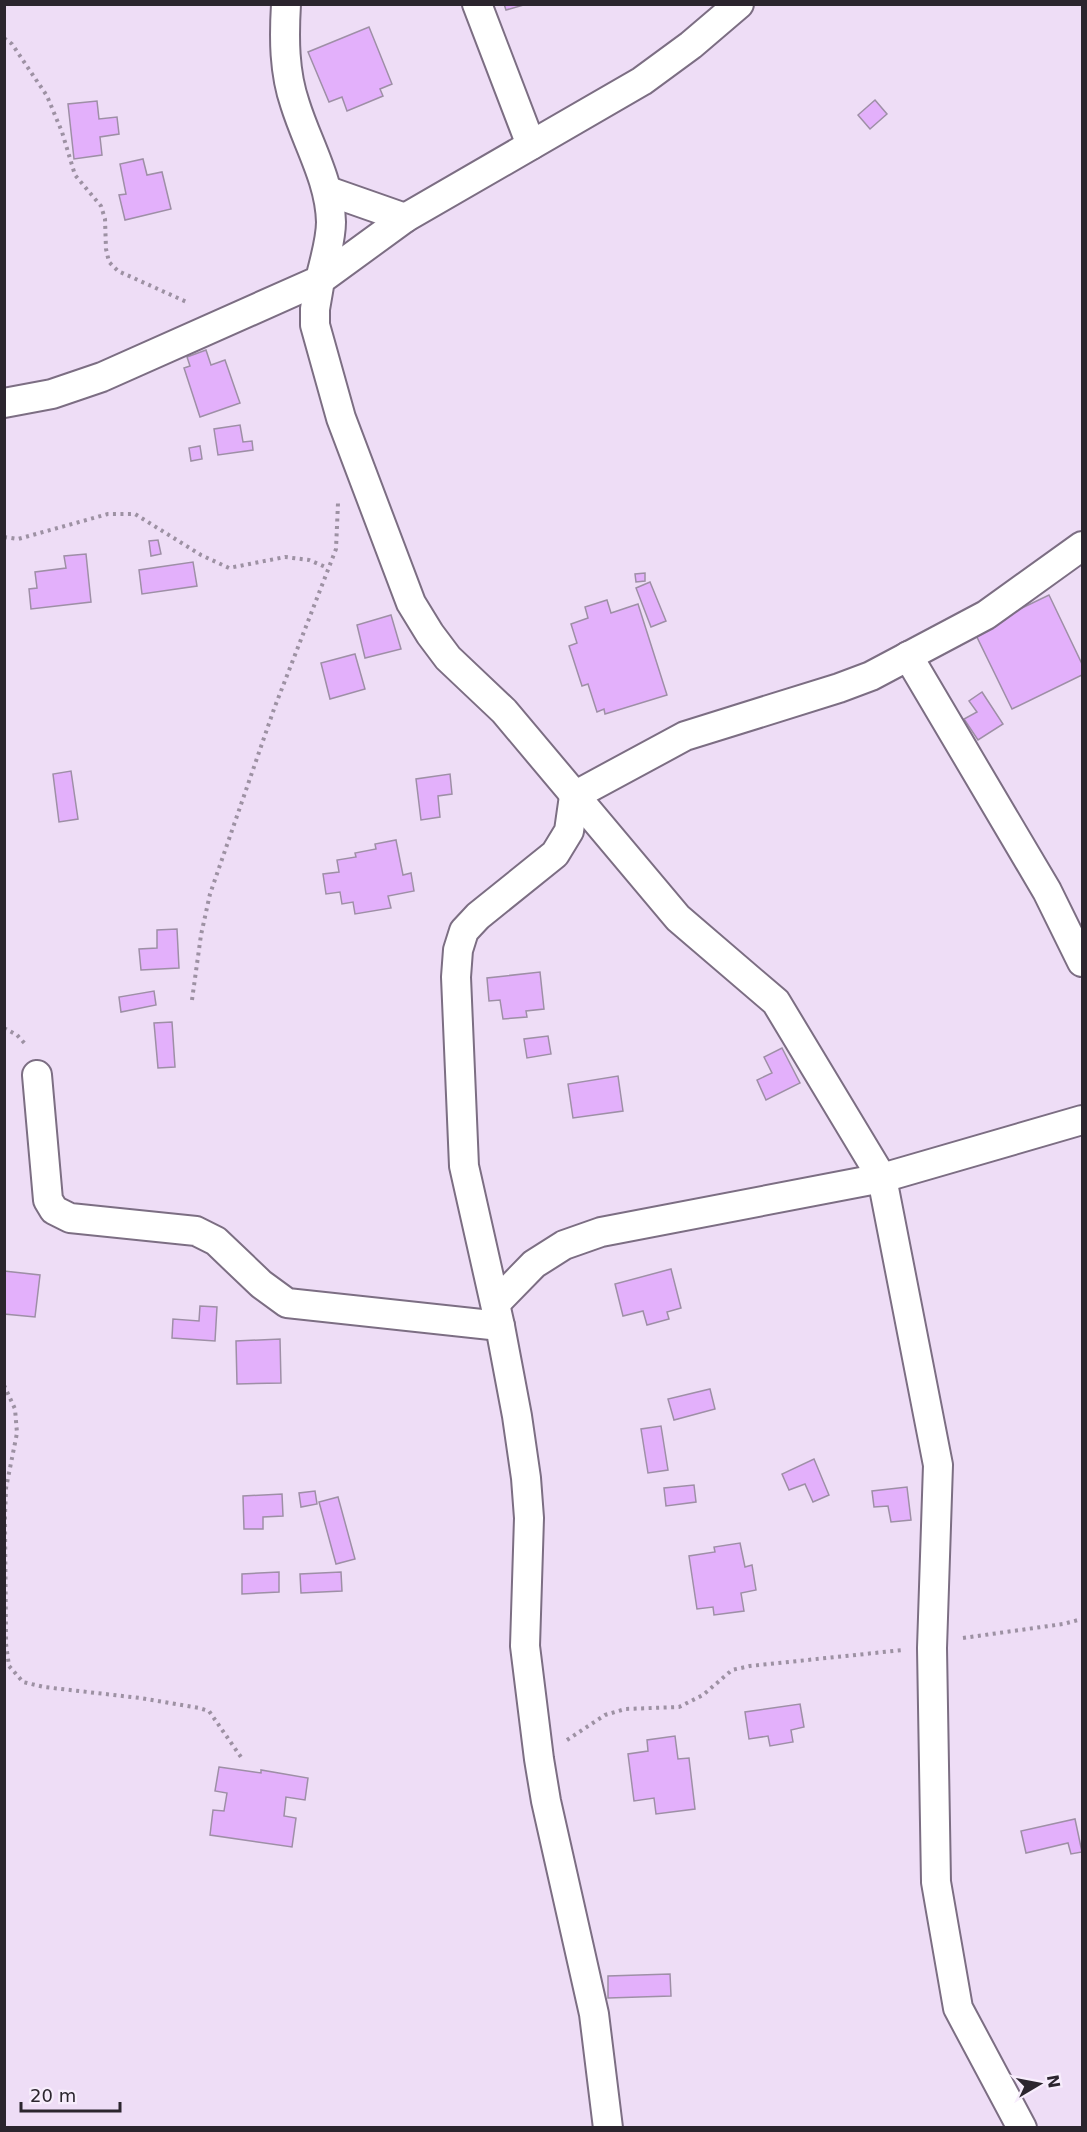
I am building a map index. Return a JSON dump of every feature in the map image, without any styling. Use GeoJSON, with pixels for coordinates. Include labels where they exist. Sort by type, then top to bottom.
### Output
{"type":"FeatureCollection","features":[{"type":"Feature","properties":{"kind":"street"},"geometry":{"type":"LineString","coordinates":[[285,4],[284,41],[287,74],[294,103],[328,190],[331,224],[315,309],[315,325],[338,408],[411,603],[448,658],[504,711],[678,918],[776,1002],[882,1178],[938,1465],[932,1647],[936,1882],[958,2008],[1022,2127]]}},
{"type":"Feature","properties":{"kind":"street"},"geometry":{"type":"LineString","coordinates":[[477,4],[531,145]]}},
{"type":"Feature","properties":{"kind":"street"},"geometry":{"type":"LineString","coordinates":[[4,403],[52,394],[102,377],[320,280],[405,218],[642,81],[691,45],[739,4]]}},
{"type":"Feature","properties":{"kind":"street"},"geometry":{"type":"LineString","coordinates":[[328,190],[405,218]]}},
{"type":"Feature","properties":{"kind":"street"},"geometry":{"type":"LineString","coordinates":[[574,796],[685,736],[871,676],[986,615],[1083,546]]}},
{"type":"Feature","properties":{"kind":"street"},"geometry":{"type":"LineString","coordinates":[[908,656],[1047,891],[1083,962]]}},
{"type":"Feature","properties":{"kind":"street"},"geometry":{"type":"LineString","coordinates":[[574,796],[569,831],[555,854],[478,916],[464,931],[458,950],[456,989],[464,1166],[498,1314],[517,1416],[525,1478],[529,1518],[525,1646],[539,1759],[546,1801],[594,2014],[608,2127]]}},
{"type":"Feature","properties":{"kind":"street"},"geometry":{"type":"LineString","coordinates":[[37,1075],[48,1200],[54,1210],[70,1218],[196,1232],[216,1241],[261,1284],[287,1303],[498,1314]]}},
{"type":"Feature","properties":{"kind":"street"},"geometry":{"type":"LineString","coordinates":[[498,1314],[534,1264],[564,1245],[601,1232],[882,1178],[1083,1120]]}},
{"type":"Feature","properties":{"kind":"path"},"geometry":{"type":"LineString","coordinates":[[4,38],[12,44],[47,96],[62,132],[75,175],[101,206],[105,219],[109,262],[118,271],[136,280],[227,320]]}},
{"type":"Feature","properties":{"kind":"path"},"geometry":{"type":"LineString","coordinates":[[192,1000],[201,935],[210,894],[274,709],[336,549],[338,502]]}},
{"type":"Feature","properties":{"kind":"path"},"geometry":{"type":"LineString","coordinates":[[4,537],[18,539],[108,514],[135,514],[201,555],[229,568],[285,557],[309,560],[328,568]]}},
{"type":"Feature","properties":{"kind":"path"},"geometry":{"type":"LineString","coordinates":[[4,1384],[15,1409],[17,1433],[6,1488],[6,1644],[9,1666],[23,1682],[44,1687],[140,1698],[209,1711],[243,1760]]}},
{"type":"Feature","properties":{"kind":"path"},"geometry":{"type":"LineString","coordinates":[[539,1759],[605,1715],[625,1709],[679,1707],[703,1695],[732,1670],[750,1666],[932,1647],[965,1637],[1063,1624],[1083,1619]]}},
{"type":"Feature","properties":{"kind":"building"},"geometry":{"type":"Polygon","coordinates":[[[504,4],[527,4],[506,10],[504,4]]]}},
{"type":"Feature","properties":{"kind":"building"},"geometry":{"type":"Polygon","coordinates":[[[369,27],[392,84],[380,89],[383,96],[347,111],[342,97],[329,102],[308,52],[369,27]]]}},
{"type":"Feature","properties":{"kind":"building"},"geometry":{"type":"Polygon","coordinates":[[[875,100],[887,114],[870,129],[858,115],[875,100]]]}},
{"type":"Feature","properties":{"kind":"building"},"geometry":{"type":"Polygon","coordinates":[[[97,101],[99,119],[117,117],[119,134],[100,137],[102,155],[74,159],[68,104],[97,101]]]}},
{"type":"Feature","properties":{"kind":"building"},"geometry":{"type":"Polygon","coordinates":[[[143,159],[147,175],[162,172],[171,209],[125,220],[119,195],[126,194],[120,164],[143,159]]]}},
{"type":"Feature","properties":{"kind":"building"},"geometry":{"type":"Polygon","coordinates":[[[206,350],[211,365],[225,360],[240,403],[200,417],[184,368],[190,366],[187,357],[206,350]]]}},
{"type":"Feature","properties":{"kind":"building"},"geometry":{"type":"Polygon","coordinates":[[[240,425],[243,442],[252,441],[253,450],[218,455],[214,429],[240,425]]]}},
{"type":"Feature","properties":{"kind":"building"},"geometry":{"type":"Polygon","coordinates":[[[200,446],[202,459],[191,461],[189,448],[200,446]]]}},
{"type":"Feature","properties":{"kind":"building"},"geometry":{"type":"Polygon","coordinates":[[[158,540],[161,554],[151,556],[149,541],[158,540]]]}},
{"type":"Feature","properties":{"kind":"building"},"geometry":{"type":"Polygon","coordinates":[[[86,554],[91,602],[31,609],[29,589],[37,588],[35,572],[66,568],[64,556],[86,554]]]}},
{"type":"Feature","properties":{"kind":"building"},"geometry":{"type":"Polygon","coordinates":[[[193,562],[197,586],[142,594],[139,570],[193,562]]]}},
{"type":"Feature","properties":{"kind":"building"},"geometry":{"type":"Polygon","coordinates":[[[645,573],[645,581],[636,582],[635,574],[645,573]]]}},
{"type":"Feature","properties":{"kind":"building"},"geometry":{"type":"Polygon","coordinates":[[[650,582],[666,621],[651,627],[636,588],[650,582]]]}},
{"type":"Feature","properties":{"kind":"building"},"geometry":{"type":"Polygon","coordinates":[[[1049,595],[1082,664],[1082,675],[1012,709],[974,631],[1049,595]]]}},
{"type":"Feature","properties":{"kind":"building"},"geometry":{"type":"Polygon","coordinates":[[[607,600],[611,613],[638,604],[667,695],[605,714],[604,709],[597,712],[588,684],[582,686],[569,646],[577,643],[571,624],[588,618],[585,607],[607,600]]]}},
{"type":"Feature","properties":{"kind":"building"},"geometry":{"type":"Polygon","coordinates":[[[391,615],[401,649],[365,658],[357,625],[391,615]]]}},
{"type":"Feature","properties":{"kind":"building"},"geometry":{"type":"Polygon","coordinates":[[[355,654],[365,689],[330,699],[321,663],[355,654]]]}},
{"type":"Feature","properties":{"kind":"building"},"geometry":{"type":"Polygon","coordinates":[[[982,692],[1003,724],[978,740],[964,719],[977,712],[969,701],[982,692]]]}},
{"type":"Feature","properties":{"kind":"building"},"geometry":{"type":"Polygon","coordinates":[[[71,771],[78,819],[59,822],[53,774],[71,771]]]}},
{"type":"Feature","properties":{"kind":"building"},"geometry":{"type":"Polygon","coordinates":[[[450,774],[452,794],[438,796],[440,817],[421,820],[416,779],[450,774]]]}},
{"type":"Feature","properties":{"kind":"building"},"geometry":{"type":"Polygon","coordinates":[[[396,840],[403,875],[411,873],[414,891],[388,896],[391,908],[355,914],[353,902],[342,904],[340,892],[326,894],[323,874],[339,872],[337,860],[356,857],[355,853],[376,849],[375,844],[396,840]]]}},
{"type":"Feature","properties":{"kind":"building"},"geometry":{"type":"Polygon","coordinates":[[[177,929],[179,968],[141,970],[139,949],[157,948],[157,930],[177,929]]]}},
{"type":"Feature","properties":{"kind":"building"},"geometry":{"type":"Polygon","coordinates":[[[540,972],[544,1009],[526,1011],[527,1017],[503,1019],[500,1000],[489,1001],[487,978],[540,972]]]}},
{"type":"Feature","properties":{"kind":"building"},"geometry":{"type":"Polygon","coordinates":[[[154,991],[156,1005],[121,1012],[119,997],[154,991]]]}},
{"type":"Feature","properties":{"kind":"building"},"geometry":{"type":"Polygon","coordinates":[[[172,1022],[175,1067],[158,1068],[154,1023],[172,1022]]]}},
{"type":"Feature","properties":{"kind":"building"},"geometry":{"type":"Polygon","coordinates":[[[548,1036],[551,1054],[527,1058],[524,1039],[548,1036]]]}},
{"type":"Feature","properties":{"kind":"building"},"geometry":{"type":"Polygon","coordinates":[[[782,1048],[800,1083],[766,1100],[757,1080],[772,1073],[764,1057],[782,1048]]]}},
{"type":"Feature","properties":{"kind":"building"},"geometry":{"type":"Polygon","coordinates":[[[618,1076],[623,1111],[573,1118],[568,1084],[618,1076]]]}},
{"type":"Feature","properties":{"kind":"building"},"geometry":{"type":"Polygon","coordinates":[[[671,1269],[681,1308],[667,1312],[669,1319],[647,1325],[643,1311],[623,1316],[615,1284],[671,1269]]]}},
{"type":"Feature","properties":{"kind":"building"},"geometry":{"type":"Polygon","coordinates":[[[4,1271],[40,1275],[35,1317],[4,1314],[4,1271]]]}},
{"type":"Feature","properties":{"kind":"building"},"geometry":{"type":"Polygon","coordinates":[[[200,1306],[217,1307],[215,1341],[172,1338],[173,1319],[199,1321],[200,1306]]]}},
{"type":"Feature","properties":{"kind":"building"},"geometry":{"type":"Polygon","coordinates":[[[280,1339],[281,1383],[237,1384],[236,1341],[280,1339]]]}},
{"type":"Feature","properties":{"kind":"building"},"geometry":{"type":"Polygon","coordinates":[[[710,1389],[715,1409],[674,1420],[668,1399],[710,1389]]]}},
{"type":"Feature","properties":{"kind":"building"},"geometry":{"type":"Polygon","coordinates":[[[661,1426],[668,1470],[648,1473],[641,1429],[661,1426]]]}},
{"type":"Feature","properties":{"kind":"building"},"geometry":{"type":"Polygon","coordinates":[[[814,1459],[829,1495],[813,1502],[805,1484],[789,1490],[782,1474],[814,1459]]]}},
{"type":"Feature","properties":{"kind":"building"},"geometry":{"type":"Polygon","coordinates":[[[694,1485],[696,1502],[666,1506],[664,1488],[694,1485]]]}},
{"type":"Feature","properties":{"kind":"building"},"geometry":{"type":"Polygon","coordinates":[[[907,1487],[911,1520],[891,1522],[888,1506],[874,1507],[872,1491],[907,1487]]]}},
{"type":"Feature","properties":{"kind":"building"},"geometry":{"type":"Polygon","coordinates":[[[315,1491],[317,1504],[301,1507],[299,1493],[315,1491]]]}},
{"type":"Feature","properties":{"kind":"building"},"geometry":{"type":"Polygon","coordinates":[[[282,1494],[283,1516],[263,1517],[263,1529],[244,1529],[243,1496],[282,1494]]]}},
{"type":"Feature","properties":{"kind":"building"},"geometry":{"type":"Polygon","coordinates":[[[338,1497],[355,1559],[336,1564],[319,1502],[338,1497]]]}},
{"type":"Feature","properties":{"kind":"building"},"geometry":{"type":"Polygon","coordinates":[[[740,1543],[745,1567],[752,1565],[756,1590],[741,1593],[744,1611],[714,1615],[713,1607],[697,1609],[689,1556],[715,1552],[714,1547],[740,1543]]]}},
{"type":"Feature","properties":{"kind":"building"},"geometry":{"type":"Polygon","coordinates":[[[279,1572],[279,1592],[242,1594],[242,1574],[279,1572]]]}},
{"type":"Feature","properties":{"kind":"building"},"geometry":{"type":"Polygon","coordinates":[[[341,1572],[342,1591],[301,1593],[300,1574],[341,1572]]]}},
{"type":"Feature","properties":{"kind":"building"},"geometry":{"type":"Polygon","coordinates":[[[800,1704],[804,1727],[791,1730],[793,1742],[770,1746],[768,1736],[749,1739],[745,1712],[800,1704]]]}},
{"type":"Feature","properties":{"kind":"building"},"geometry":{"type":"Polygon","coordinates":[[[675,1736],[678,1759],[689,1758],[695,1809],[656,1814],[654,1798],[634,1801],[628,1754],[648,1751],[647,1740],[675,1736]]]}},
{"type":"Feature","properties":{"kind":"building"},"geometry":{"type":"Polygon","coordinates":[[[219,1767],[261,1773],[261,1770],[308,1778],[305,1800],[286,1797],[284,1816],[296,1818],[292,1847],[210,1835],[213,1810],[224,1811],[227,1793],[215,1791],[219,1767]]]}},
{"type":"Feature","properties":{"kind":"building"},"geometry":{"type":"Polygon","coordinates":[[[1075,1819],[1082,1852],[1071,1854],[1068,1843],[1026,1853],[1021,1831],[1075,1819]]]}},
{"type":"Feature","properties":{"kind":"building"},"geometry":{"type":"Polygon","coordinates":[[[670,1974],[671,1996],[608,1998],[608,1976],[670,1974]]]}}]}
